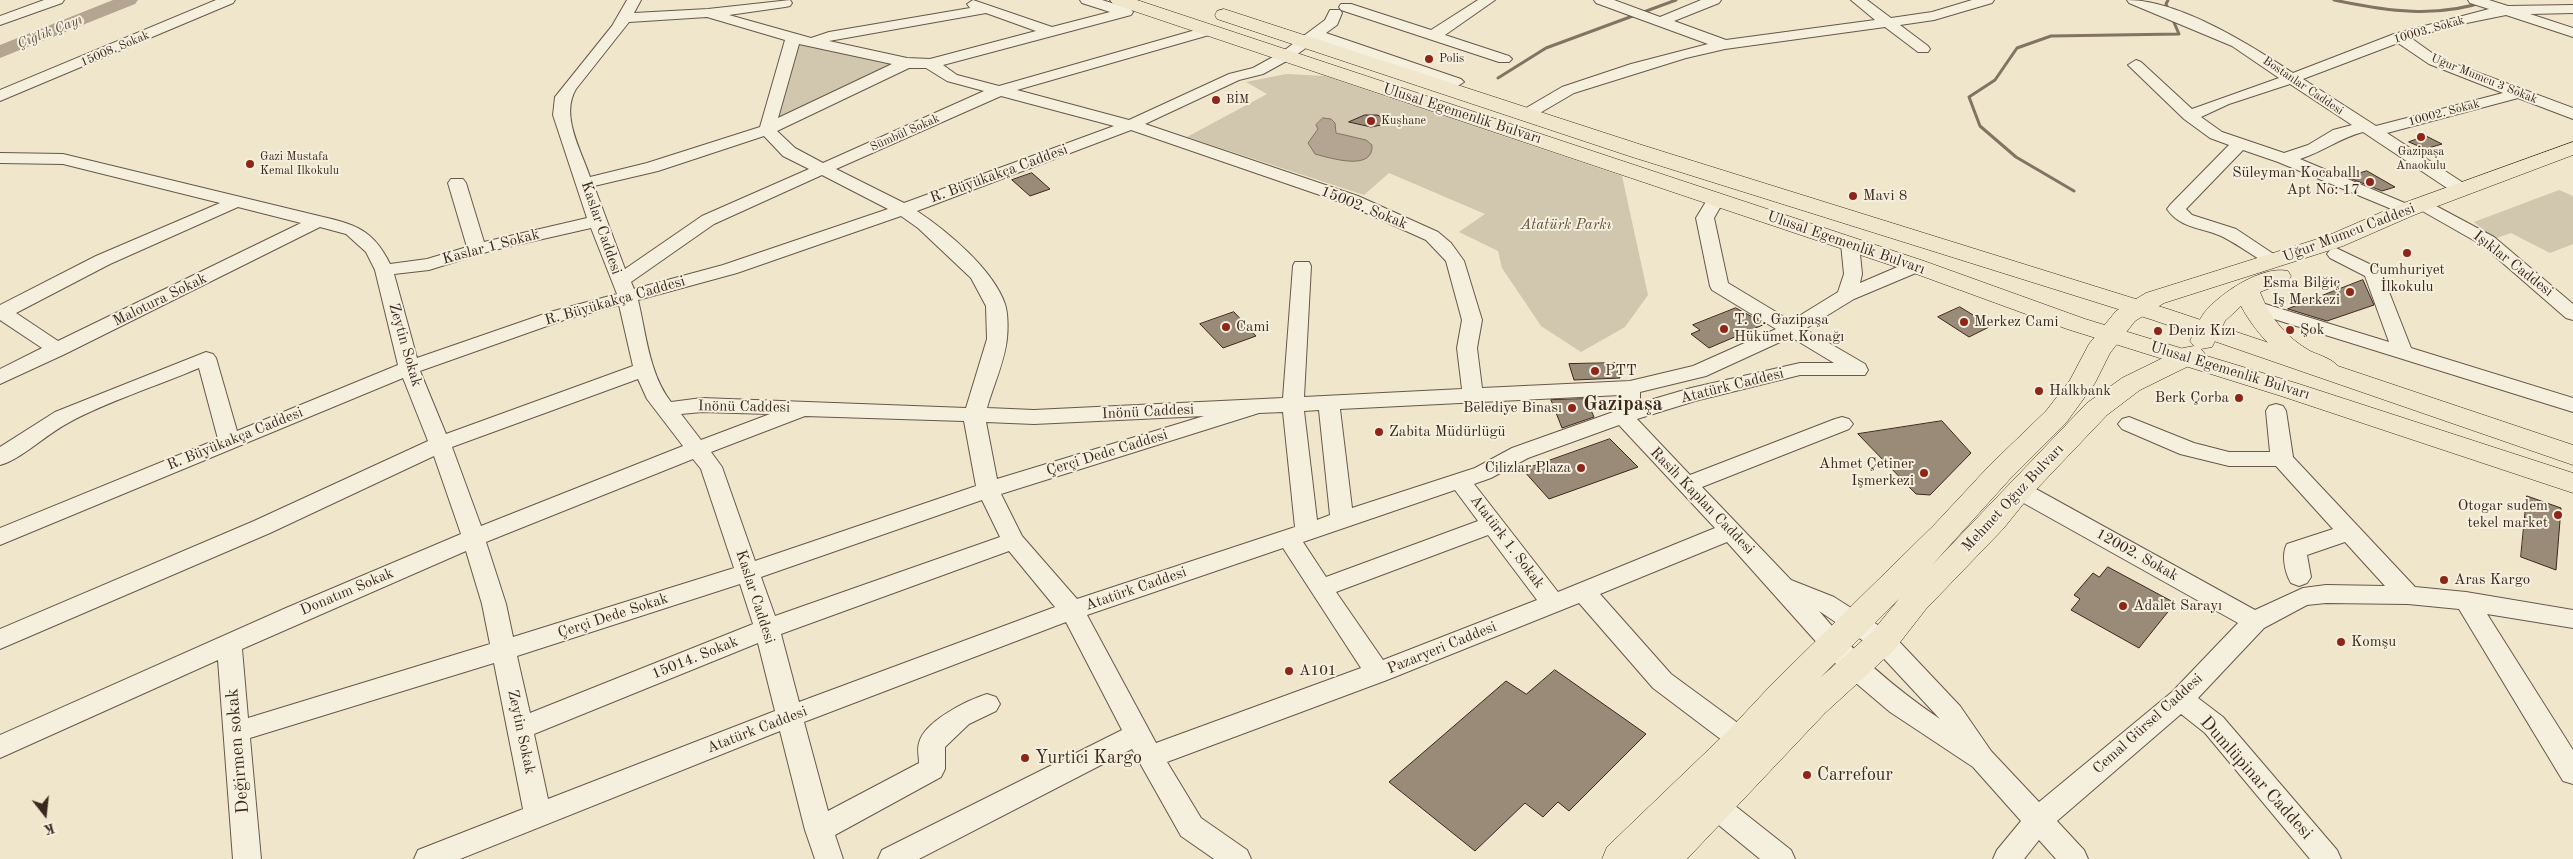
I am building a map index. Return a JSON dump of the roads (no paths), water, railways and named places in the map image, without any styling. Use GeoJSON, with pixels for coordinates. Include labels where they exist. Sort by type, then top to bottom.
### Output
{"type":"FeatureCollection","features":[{"type":"Feature","properties":{"kind":"main road","name":"Ulusal Egemenlik Bulvarı"},"geometry":{"type":"LineString","coordinates":[[1119,0],[1211,30],[1294,43],[1318,66],[1850,244],[1916,266],[2123,320]]}},
{"type":"Feature","properties":{"kind":"main road","name":"Ulusal Egemenlik Bulvarı"},"geometry":{"type":"LineString","coordinates":[[1177,0],[1294,43],[1527,114],[1880,228],[2123,320]]}},
{"type":"Feature","properties":{"kind":"main road","name":"Uğur Mumcu Caddesi"},"geometry":{"type":"LineString","coordinates":[[2186,339],[2214,317],[2249,298],[2462,190],[2573,148]]}},
{"type":"Feature","properties":{"kind":"main road","name":"Uğur Mumcu Caddesi"},"geometry":{"type":"LineString","coordinates":[[2123,320],[2154,298],[2275,261],[2423,210],[2573,165]]}},
{"type":"Feature","properties":{"kind":"main road"},"geometry":{"type":"LineString","coordinates":[[2249,298],[2258,318],[2301,357],[2367,386]]}},
{"type":"Feature","properties":{"kind":"main road"},"geometry":{"type":"LineString","coordinates":[[2123,320],[2141,311],[2186,339]]}},
{"type":"Feature","properties":{"kind":"main road","name":"Ulusal Egemenlik Bulvarı"},"geometry":{"type":"LineString","coordinates":[[2123,320],[2126,333],[2145,345],[2186,339],[2367,386],[2573,455]]}},
{"type":"Feature","properties":{"kind":"main road","name":"Mehmet Oğuz Bulvarı"},"geometry":{"type":"LineString","coordinates":[[1844,657],[1857,622],[1945,533],[2000,472],[2056,417],[2070,401],[2098,350],[2123,320]]}},
{"type":"Feature","properties":{"kind":"main road","name":"Ulusal Egemenlik Bulvarı"},"geometry":{"type":"LineString","coordinates":[[2186,339],[2573,483]]}},
{"type":"Feature","properties":{"kind":"main road","name":"Mehmet Oğuz Bulvarı"},"geometry":{"type":"LineString","coordinates":[[1844,657],[1883,642],[1915,601],[1993,522],[2019,490],[2097,409],[2186,339]]}},
{"type":"Feature","properties":{"kind":"main road"},"geometry":{"type":"LineString","coordinates":[[1620,859],[1752,748],[1813,704],[1844,657]]}},
{"type":"Feature","properties":{"kind":"main road"},"geometry":{"type":"LineString","coordinates":[[1663,859],[1714,805],[1752,748]]}},
{"type":"Feature","properties":{"kind":"street"},"geometry":{"type":"LineString","coordinates":[[0,21],[57,0]]}},
{"type":"Feature","properties":{"kind":"street","name":"15008. Sokak"},"geometry":{"type":"LineString","coordinates":[[0,96],[228,0]]}},
{"type":"Feature","properties":{"kind":"street","name":"Kaslar Caddesi"},"geometry":{"type":"LineString","coordinates":[[634,0],[624,18],[569,87],[561,106],[561,115],[623,289],[644,370],[654,394],[699,448],[711,467],[767,629],[823,851]]}},
{"type":"Feature","properties":{"kind":"street"},"geometry":{"type":"LineString","coordinates":[[708,12],[793,38],[907,63],[930,64],[1126,12],[1087,0]]}},
{"type":"Feature","properties":{"kind":"street"},"geometry":{"type":"LineString","coordinates":[[1434,35],[1488,0]]}},
{"type":"Feature","properties":{"kind":"street"},"geometry":{"type":"LineString","coordinates":[[1601,0],[1725,45]]}},
{"type":"Feature","properties":{"kind":"street"},"geometry":{"type":"LineString","coordinates":[[1662,21],[1714,0]]}},
{"type":"Feature","properties":{"kind":"street"},"geometry":{"type":"LineString","coordinates":[[1858,0],[1923,49]]}},
{"type":"Feature","properties":{"kind":"street"},"geometry":{"type":"LineString","coordinates":[[1527,114],[1576,88],[1636,67],[1725,45],[1934,16],[1987,0]]}},
{"type":"Feature","properties":{"kind":"street","name":"Bostanlar Caddesi"},"geometry":{"type":"LineString","coordinates":[[2134,0],[2230,40],[2270,63],[2290,79],[2462,190]]}},
{"type":"Feature","properties":{"kind":"street"},"geometry":{"type":"LineString","coordinates":[[2481,2],[2573,33]]}},
{"type":"Feature","properties":{"kind":"street"},"geometry":{"type":"LineString","coordinates":[[814,42],[829,36],[976,3],[1051,32]]}},
{"type":"Feature","properties":{"kind":"street"},"geometry":{"type":"LineString","coordinates":[[624,18],[785,4]]}},
{"type":"Feature","properties":{"kind":"street"},"geometry":{"type":"LineString","coordinates":[[1294,43],[1332,22],[1345,6]]}},
{"type":"Feature","properties":{"kind":"street"},"geometry":{"type":"LineString","coordinates":[[1294,43],[1345,6]]}},
{"type":"Feature","properties":{"kind":"street"},"geometry":{"type":"LineString","coordinates":[[1345,6],[1504,59]]}},
{"type":"Feature","properties":{"kind":"street","name":"10003. Sokak"},"geometry":{"type":"LineString","coordinates":[[2190,116],[2209,105],[2290,79],[2399,37],[2506,10],[2573,8]]}},
{"type":"Feature","properties":{"kind":"street","name":"Sümbül Sokak"},"geometry":{"type":"LineString","coordinates":[[623,289],[708,220],[998,91],[1211,30]]}},
{"type":"Feature","properties":{"kind":"street","name":"Uğur Mumcu 3 Sokak"},"geometry":{"type":"LineString","coordinates":[[2399,37],[2434,61],[2516,94],[2573,114]]}},
{"type":"Feature","properties":{"kind":"street"},"geometry":{"type":"LineString","coordinates":[[767,130],[793,38]]}},
{"type":"Feature","properties":{"kind":"street"},"geometry":{"type":"LineString","coordinates":[[1294,43],[1456,82]]}},
{"type":"Feature","properties":{"kind":"street","name":"R. Büyükakça Caddesi"},"geometry":{"type":"LineString","coordinates":[[1234,77],[1258,70],[1294,43]]}},
{"type":"Feature","properties":{"kind":"street","name":"R. Büyükakça Caddesi"},"geometry":{"type":"LineString","coordinates":[[0,537],[408,368],[558,316],[623,289],[730,269],[904,210],[1131,126],[1234,77],[1294,43]]}},
{"type":"Feature","properties":{"kind":"street"},"geometry":{"type":"LineString","coordinates":[[585,183],[652,167],[767,130],[907,63]]}},
{"type":"Feature","properties":{"kind":"street","name":"15002. Sokak"},"geometry":{"type":"LineString","coordinates":[[930,64],[952,78],[1131,126],[1352,200],[1432,236],[1445,247],[1455,262],[1472,320],[1467,348],[1473,396]]}},
{"type":"Feature","properties":{"kind":"street","name":"Işıklar Caddesi"},"geometry":{"type":"LineString","coordinates":[[2136,65],[2190,116],[2216,134],[2423,210],[2488,241],[2573,314]]}},
{"type":"Feature","properties":{"kind":"street"},"geometry":{"type":"LineString","coordinates":[[1258,70],[1318,66]]}},
{"type":"Feature","properties":{"kind":"street","name":"10002. Sokak"},"geometry":{"type":"LineString","coordinates":[[2284,158],[2314,149],[2339,132],[2369,129],[2516,94]]}},
{"type":"Feature","properties":{"kind":"street"},"geometry":{"type":"LineString","coordinates":[[767,130],[789,152],[904,210],[944,240],[978,274],[989,290],[996,306],[997,339],[974,417],[988,490],[1013,541],[1072,610],[1144,746],[1191,827],[1237,859]]}},
{"type":"Feature","properties":{"kind":"street"},"geometry":{"type":"LineString","coordinates":[[2239,144],[2176,209],[2186,219],[2230,233],[2275,261]]}},
{"type":"Feature","properties":{"kind":"street","name":"Zeytin Sokak"},"geometry":{"type":"LineString","coordinates":[[0,158],[63,159],[319,221],[352,230],[374,249],[384,270],[408,368],[457,486],[494,604],[538,816]]}},
{"type":"Feature","properties":{"kind":"street"},"geometry":{"type":"LineString","coordinates":[[457,183],[477,249]]}},
{"type":"Feature","properties":{"kind":"street"},"geometry":{"type":"LineString","coordinates":[[1716,199],[1705,218],[1719,286],[1792,329]]}},
{"type":"Feature","properties":{"kind":"street"},"geometry":{"type":"LineString","coordinates":[[58,350],[2,311],[104,260],[236,202]]}},
{"type":"Feature","properties":{"kind":"street","name":"Kaslar 1 Sokak"},"geometry":{"type":"LineString","coordinates":[[384,270],[429,264],[477,249],[597,220]]}},
{"type":"Feature","properties":{"kind":"street","name":"Malotura Sokak"},"geometry":{"type":"LineString","coordinates":[[0,377],[319,221]]}},
{"type":"Feature","properties":{"kind":"street"},"geometry":{"type":"LineString","coordinates":[[1847,295],[1853,274],[1850,244]]}},
{"type":"Feature","properties":{"kind":"street"},"geometry":{"type":"LineString","coordinates":[[2336,254],[2374,272],[2402,351]]}},
{"type":"Feature","properties":{"kind":"street"},"geometry":{"type":"LineString","coordinates":[[1302,266],[1294,405],[1298,534],[1321,588],[1378,673]]}},
{"type":"Feature","properties":{"kind":"street","name":"Inönü Caddesi"},"geometry":{"type":"LineString","coordinates":[[667,409],[702,405],[1034,418],[1630,388],[1699,371],[1792,329],[1847,295],[1916,266]]}},
{"type":"Feature","properties":{"kind":"street"},"geometry":{"type":"LineString","coordinates":[[2550,293],[2573,293]]}},
{"type":"Feature","properties":{"kind":"street"},"geometry":{"type":"LineString","coordinates":[[2249,298],[2402,351],[2573,405]]}},
{"type":"Feature","properties":{"kind":"street","name":"Atatürk Caddesi"},"geometry":{"type":"LineString","coordinates":[[428,859],[790,716],[1072,610],[1483,473],[1520,452],[1557,442],[1623,416],[1691,395],[1800,369],[1858,370],[1792,329]]}},
{"type":"Feature","properties":{"kind":"street"},"geometry":{"type":"LineString","coordinates":[[0,458],[36,432],[62,417],[206,358],[229,441]]}},
{"type":"Feature","properties":{"kind":"street"},"geometry":{"type":"LineString","coordinates":[[0,639],[262,527],[440,444],[644,370]]}},
{"type":"Feature","properties":{"kind":"street"},"geometry":{"type":"LineString","coordinates":[[1623,416],[1630,405],[1630,388]]}},
{"type":"Feature","properties":{"kind":"street"},"geometry":{"type":"LineString","coordinates":[[1329,403],[1342,520]]}},
{"type":"Feature","properties":{"kind":"street","name":"Çerçi Dede Caddesi"},"geometry":{"type":"LineString","coordinates":[[988,490],[1255,407]]}},
{"type":"Feature","properties":{"kind":"street","name":"Donatım Sokak"},"geometry":{"type":"LineString","coordinates":[[0,747],[229,644],[474,538],[699,448],[807,409]]}},
{"type":"Feature","properties":{"kind":"street"},"geometry":{"type":"LineString","coordinates":[[2276,411],[2282,460],[2408,595]]}},
{"type":"Feature","properties":{"kind":"street","name":"Rasih Kaplan Caddesi"},"geometry":{"type":"LineString","coordinates":[[1623,416],[1783,585],[1844,657],[1922,722],[1982,759]]}},
{"type":"Feature","properties":{"kind":"street"},"geometry":{"type":"LineString","coordinates":[[1686,484],[1842,424]]}},
{"type":"Feature","properties":{"kind":"street"},"geometry":{"type":"LineString","coordinates":[[2129,424],[2188,449],[2229,459],[2282,460]]}},
{"type":"Feature","properties":{"kind":"street","name":"Atatürk 1. Sokak"},"geometry":{"type":"LineString","coordinates":[[1460,481],[1554,604]]}},
{"type":"Feature","properties":{"kind":"street","name":"Çerçi Dede Sokak"},"geometry":{"type":"LineString","coordinates":[[236,732],[747,573],[988,490]]}},
{"type":"Feature","properties":{"kind":"street","name":"12002. Sokak"},"geometry":{"type":"LineString","coordinates":[[2019,490],[2255,621]]}},
{"type":"Feature","properties":{"kind":"street"},"geometry":{"type":"LineString","coordinates":[[1321,588],[1493,524]]}},
{"type":"Feature","properties":{"kind":"street","name":"Pazaryeri Caddesi"},"geometry":{"type":"LineString","coordinates":[[892,859],[1144,746],[1378,673],[1584,592],[1731,531]]}},
{"type":"Feature","properties":{"kind":"street"},"geometry":{"type":"LineString","coordinates":[[2299,577],[2295,550],[2349,532]]}},
{"type":"Feature","properties":{"kind":"street","name":"15014. Sokak"},"geometry":{"type":"LineString","coordinates":[[520,728],[767,629],[1013,541]]}},
{"type":"Feature","properties":{"kind":"street","name":"Rasih Kaplan Caddesi"},"geometry":{"type":"LineString","coordinates":[[1783,585],[1825,603],[1857,622],[1883,642],[1951,713],[1982,759],[2074,859]]}},
{"type":"Feature","properties":{"kind":"street"},"geometry":{"type":"LineString","coordinates":[[1584,592],[1662,681],[1752,748]]}},
{"type":"Feature","properties":{"kind":"street","name":"Cemal Gürsel Caddesi"},"geometry":{"type":"LineString","coordinates":[[2007,859],[2039,819],[2182,699],[2255,621],[2303,597],[2326,594],[2408,595],[2466,601],[2564,617]]}},
{"type":"Feature","properties":{"kind":"street"},"geometry":{"type":"LineString","coordinates":[[2466,601],[2573,773]]}},
{"type":"Feature","properties":{"kind":"street","name":"Değirmen sokak"},"geometry":{"type":"LineString","coordinates":[[229,644],[247,859]]}},
{"type":"Feature","properties":{"kind":"street","name":"Dumlüpinar Caddesi"},"geometry":{"type":"LineString","coordinates":[[2182,699],[2214,725],[2327,859]]}},
{"type":"Feature","properties":{"kind":"street"},"geometry":{"type":"LineString","coordinates":[[823,851],[932,769],[932,743],[960,716],[987,704]]}},
{"type":"Feature","properties":{"kind":"street"},"geometry":{"type":"LineString","coordinates":[[1714,805],[1781,859]]}},
{"type":"Feature","properties":{"kind":"waterway","name":"Çığlık Çayı"},"geometry":{"type":"LineString","coordinates":[[0,52],[129,0]]}},
{"type":"Feature","properties":{"kind":"waterway"},"geometry":{"type":"LineString","coordinates":[[1498,78],[1546,48],[1676,0]]}},
{"type":"Feature","properties":{"kind":"waterway"},"geometry":{"type":"LineString","coordinates":[[2074,191],[2016,157],[1980,126],[1969,97],[1995,80],[2017,48],[2051,36],[2179,34],[2166,4],[2168,0]]}},
{"type":"Feature","properties":{"kind":"waterway"},"geometry":{"type":"LineString","coordinates":[[2334,0],[2392,10],[2412,11],[2451,10],[2489,0]]}},
{"type":"Feature","properties":{"kind":"place","name":"Polis"},"geometry":{"type":"Point","coordinates":[1429,59]}},
{"type":"Feature","properties":{"kind":"place","name":"BİM"},"geometry":{"type":"Point","coordinates":[1216,100]}},
{"type":"Feature","properties":{"kind":"place","name":"Kuşhane"},"geometry":{"type":"Point","coordinates":[1371,121]}},
{"type":"Feature","properties":{"kind":"place","name":"Gazipaşa Anaokulu"},"geometry":{"type":"Point","coordinates":[2421,137]}},
{"type":"Feature","properties":{"kind":"place","name":"Gazi Mustafa Kemal Ilkokulu"},"geometry":{"type":"Point","coordinates":[250,164]}},
{"type":"Feature","properties":{"kind":"place","name":"Süleyman Kocaballı Apt No: 17"},"geometry":{"type":"Point","coordinates":[2370,182]}},
{"type":"Feature","properties":{"kind":"place","name":"Mavi 8"},"geometry":{"type":"Point","coordinates":[1853,196]}},
{"type":"Feature","properties":{"kind":"place","name":"Cumhuriyet İlkokulu"},"geometry":{"type":"Point","coordinates":[2407,253]}},
{"type":"Feature","properties":{"kind":"place","name":"Esma Bilğiç Iş Merkezi"},"geometry":{"type":"Point","coordinates":[2350,292]}},
{"type":"Feature","properties":{"kind":"place","name":"Merkez Cami"},"geometry":{"type":"Point","coordinates":[1964,322]}},
{"type":"Feature","properties":{"kind":"place","name":"Cami"},"geometry":{"type":"Point","coordinates":[1226,327]}},
{"type":"Feature","properties":{"kind":"place","name":"T. C. Gazipaşa Hükümet Konağı"},"geometry":{"type":"Point","coordinates":[1724,329]}},
{"type":"Feature","properties":{"kind":"place","name":"Şok"},"geometry":{"type":"Point","coordinates":[2290,330]}},
{"type":"Feature","properties":{"kind":"place","name":"Deniz Kızı"},"geometry":{"type":"Point","coordinates":[2158,331]}},
{"type":"Feature","properties":{"kind":"place","name":"PTT"},"geometry":{"type":"Point","coordinates":[1595,371]}},
{"type":"Feature","properties":{"kind":"place","name":"Halkbank"},"geometry":{"type":"Point","coordinates":[2039,391]}},
{"type":"Feature","properties":{"kind":"place","name":"Berk Çorba"},"geometry":{"type":"Point","coordinates":[2239,398]}},
{"type":"Feature","properties":{"kind":"place","name":"Belediye Binası"},"geometry":{"type":"Point","coordinates":[1572,408]}},
{"type":"Feature","properties":{"kind":"place","name":"Zabita Müdürlügü"},"geometry":{"type":"Point","coordinates":[1379,432]}},
{"type":"Feature","properties":{"kind":"place","name":"Cilizlar Plaza"},"geometry":{"type":"Point","coordinates":[1581,468]}},
{"type":"Feature","properties":{"kind":"place","name":"Ahmet Çetiner Işmerkezi"},"geometry":{"type":"Point","coordinates":[1924,473]}},
{"type":"Feature","properties":{"kind":"place","name":"Otogar sudem tekel market"},"geometry":{"type":"Point","coordinates":[2558,515]}},
{"type":"Feature","properties":{"kind":"place","name":"Aras Kargo"},"geometry":{"type":"Point","coordinates":[2444,580]}},
{"type":"Feature","properties":{"kind":"place","name":"Adalet Sarayı"},"geometry":{"type":"Point","coordinates":[2123,606]}},
{"type":"Feature","properties":{"kind":"place","name":"Komşu"},"geometry":{"type":"Point","coordinates":[2341,642]}},
{"type":"Feature","properties":{"kind":"place","name":"A101"},"geometry":{"type":"Point","coordinates":[1289,671]}},
{"type":"Feature","properties":{"kind":"place","name":"Yurtici Kargo"},"geometry":{"type":"Point","coordinates":[1025,758]}},
{"type":"Feature","properties":{"kind":"place","name":"Carrefour"},"geometry":{"type":"Point","coordinates":[1807,775]}},
{"type":"Feature","properties":{"kind":"district","name":"Gazipaşa"},"geometry":{"type":"Point","coordinates":[1623,405]}},
{"type":"Feature","properties":{"kind":"park label","name":"Atatürk Parkı"},"geometry":{"type":"Point","coordinates":[1566,225]}}]}
